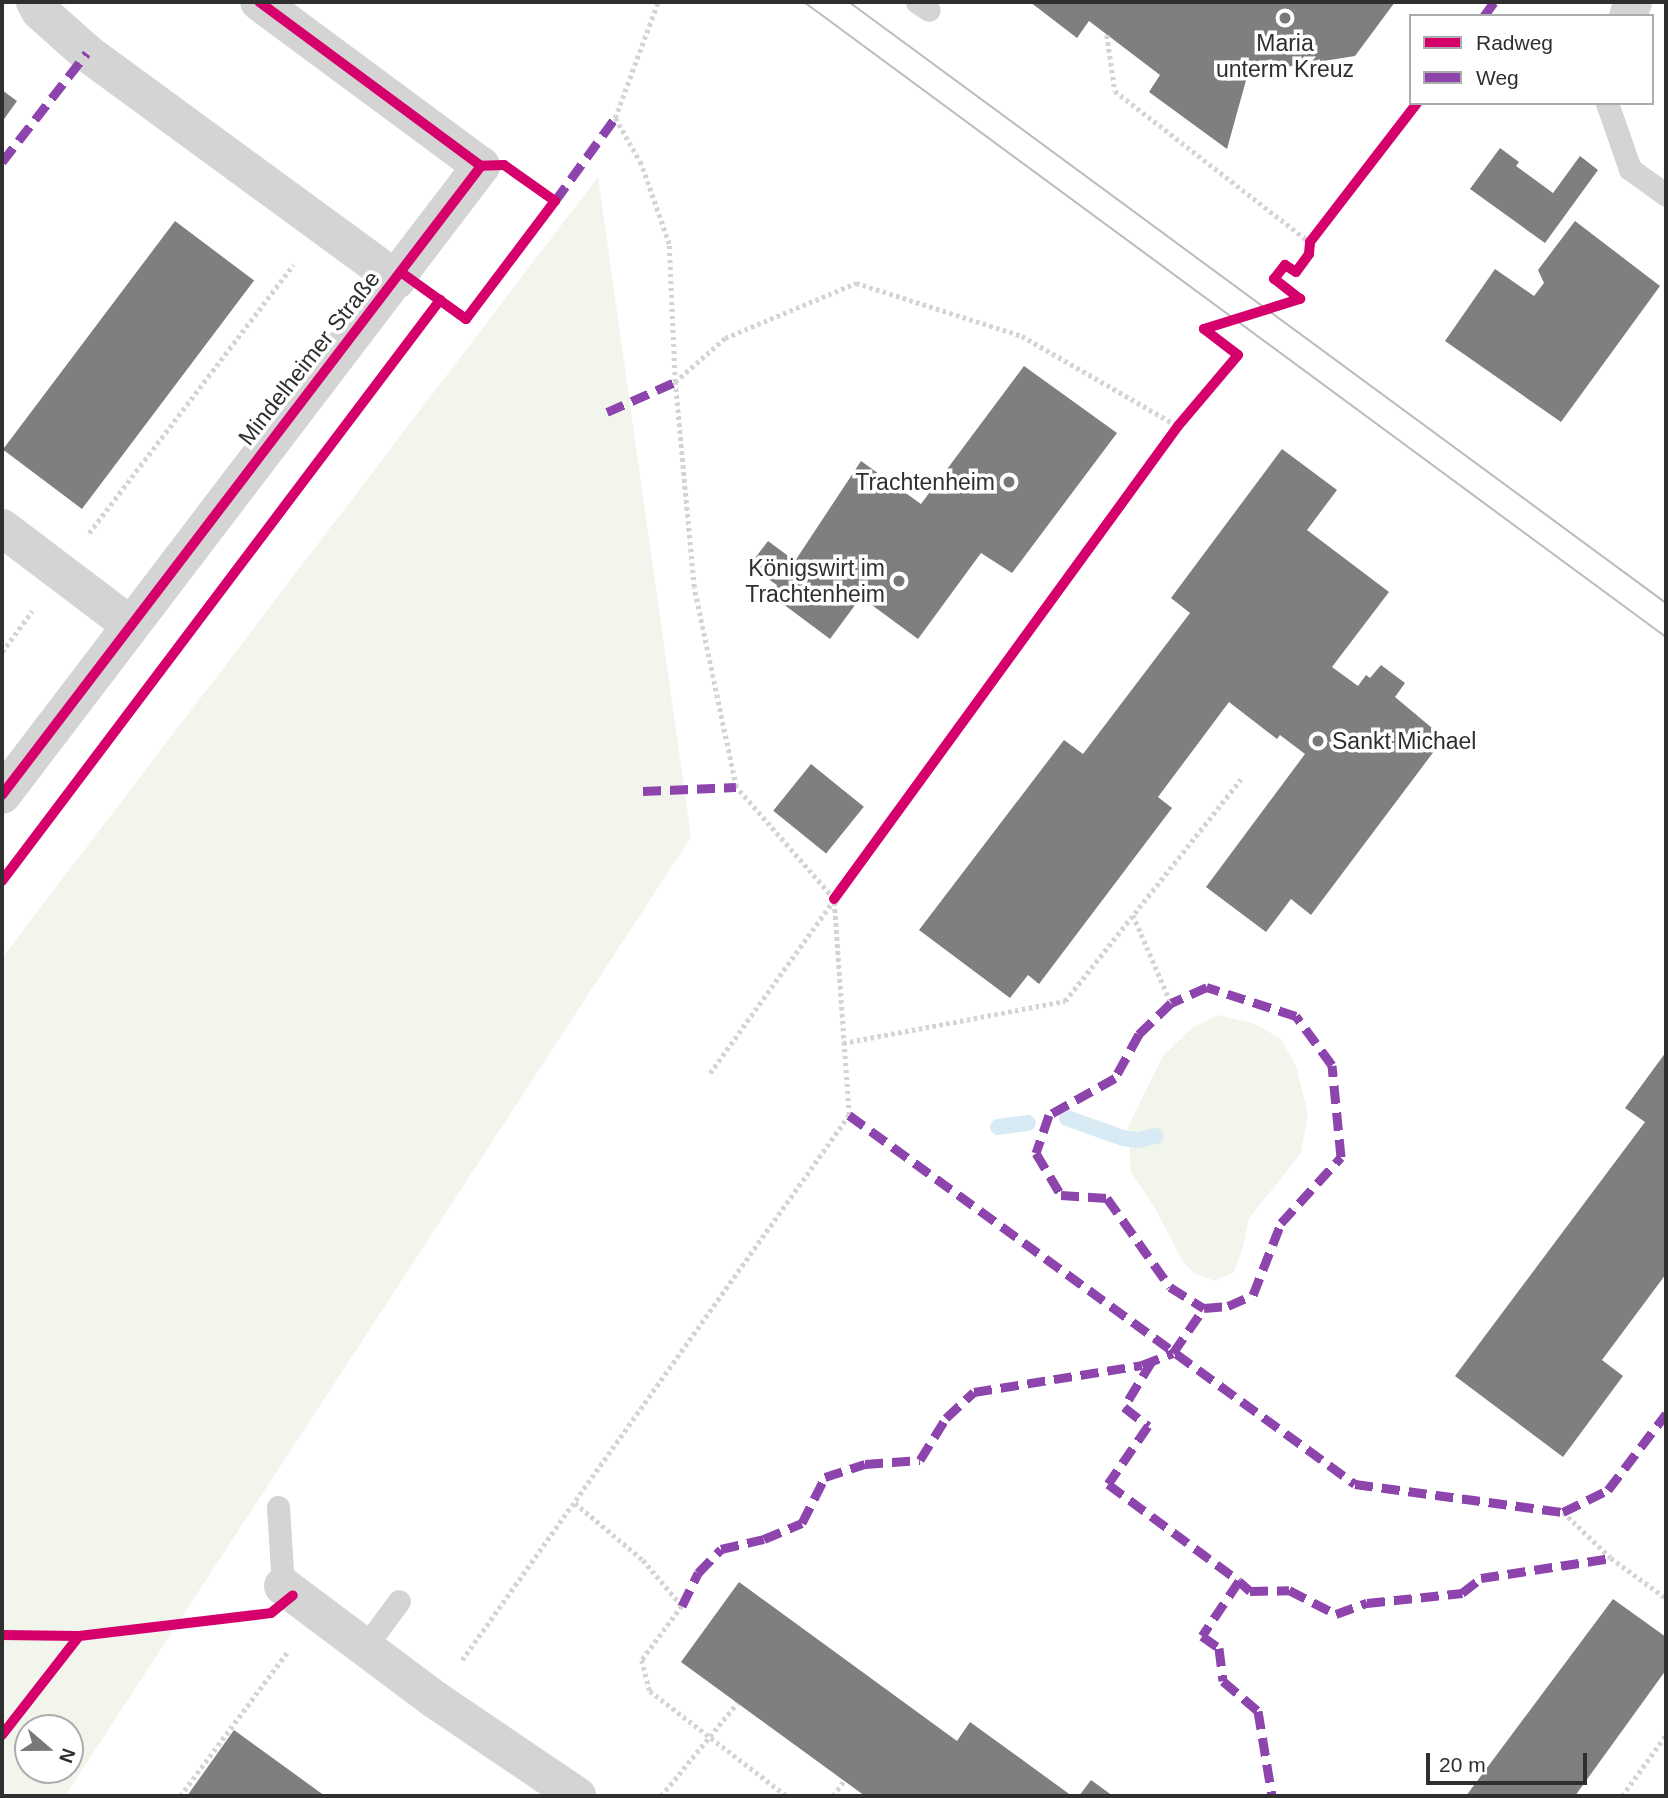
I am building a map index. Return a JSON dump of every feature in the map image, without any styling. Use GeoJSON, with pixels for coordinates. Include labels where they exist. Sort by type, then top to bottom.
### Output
{"type":"FeatureCollection","features":[{"type":"Feature","properties":{"kind":"street","name":"Mindelheimer Straße"},"geometry":{"type":"LineString","coordinates":[[35,2],[40,11],[87,52],[397,280]]}},
{"type":"Feature","properties":{"kind":"street","name":"Mindelheimer Straße"},"geometry":{"type":"LineString","coordinates":[[2,795],[130,624],[397,280],[481,166],[259,2]]}},
{"type":"Feature","properties":{"kind":"street"},"geometry":{"type":"LineString","coordinates":[[2,528],[130,624]]}},
{"type":"Feature","properties":{"kind":"street"},"geometry":{"type":"LineString","coordinates":[[283,1586],[434,1699],[577,1796]]}},
{"type":"Feature","properties":{"kind":"lane"},"geometry":{"type":"LineString","coordinates":[[1608,105],[1630,169],[1666,195]]}},
{"type":"Feature","properties":{"kind":"lane"},"geometry":{"type":"LineString","coordinates":[[278,1507],[283,1586]]}},
{"type":"Feature","properties":{"kind":"lane"},"geometry":{"type":"LineString","coordinates":[[365,1647],[399,1601]]}},
{"type":"Feature","properties":{"kind":"path"},"geometry":{"type":"LineString","coordinates":[[434,1699],[849,1115],[834,900],[736,787],[694,587],[675,382],[669,244],[640,164],[615,118],[657,2]]}},
{"type":"Feature","properties":{"kind":"path"},"geometry":{"type":"LineString","coordinates":[[1107,35],[1115,91],[1310,242]]}},
{"type":"Feature","properties":{"kind":"path"},"geometry":{"type":"LineString","coordinates":[[2,652],[324,225]]}},
{"type":"Feature","properties":{"kind":"path"},"geometry":{"type":"LineString","coordinates":[[675,382],[725,338],[856,283],[1022,336],[1178,426]]}},
{"type":"Feature","properties":{"kind":"path"},"geometry":{"type":"LineString","coordinates":[[843,1043],[1065,1001],[1241,779]]}},
{"type":"Feature","properties":{"kind":"path"},"geometry":{"type":"LineString","coordinates":[[710,1073],[834,900]]}},
{"type":"Feature","properties":{"kind":"path"},"geometry":{"type":"LineString","coordinates":[[1133,915],[1171,1003]]}},
{"type":"Feature","properties":{"kind":"path"},"geometry":{"type":"LineString","coordinates":[[575,1503],[643,1560],[682,1606],[642,1660],[650,1691],[788,1796]]}},
{"type":"Feature","properties":{"kind":"path"},"geometry":{"type":"LineString","coordinates":[[1563,1512],[1611,1558],[1666,1598]]}},
{"type":"Feature","properties":{"kind":"path"},"geometry":{"type":"LineString","coordinates":[[180,1796],[293,1644]]}},
{"type":"Feature","properties":{"kind":"path"},"geometry":{"type":"LineString","coordinates":[[661,1796],[737,1703]]}},
{"type":"Feature","properties":{"kind":"path"},"geometry":{"type":"LineString","coordinates":[[1622,1796],[1666,1735]]}},
{"type":"Feature","properties":{"kind":"path"},"geometry":{"type":"LineString","coordinates":[[833,1796],[844,1781]]}},
{"type":"Feature","properties":{"kind":"shaded area"},"geometry":{"type":"Polygon","coordinates":[[[598,177],[691,837],[84,1767],[84,1714],[14,1714],[14,1784],[73,1784],[65,1796],[2,1796],[2,958],[598,177]]]}},
{"type":"Feature","properties":{"kind":"shaded area"},"geometry":{"type":"Polygon","coordinates":[[[1218,1015],[1255,1024],[1281,1039],[1296,1066],[1308,1114],[1301,1153],[1249,1218],[1234,1272],[1215,1281],[1194,1273],[1182,1260],[1155,1208],[1131,1172],[1128,1127],[1163,1056],[1192,1028],[1218,1015]]]}},
{"type":"Feature","properties":{"kind":"building"},"geometry":{"type":"Polygon","coordinates":[[[1030,2],[1395,2],[1355,56],[1248,73],[1227,149],[1149,92],[1160,75],[1089,21],[1077,38],[1030,2]]]}},
{"type":"Feature","properties":{"kind":"building"},"geometry":{"type":"Polygon","coordinates":[[[2,90],[17,101],[2,122],[2,90]]]}},
{"type":"Feature","properties":{"kind":"building"},"geometry":{"type":"Polygon","coordinates":[[[1500,148],[1519,162],[1516,166],[1553,193],[1580,156],[1598,170],[1545,243],[1470,189],[1500,148]]]}},
{"type":"Feature","properties":{"kind":"building"},"geometry":{"type":"Polygon","coordinates":[[[175,221],[254,281],[82,509],[3,449],[175,221]]]}},
{"type":"Feature","properties":{"kind":"building"},"geometry":{"type":"Polygon","coordinates":[[[1575,221],[1660,286],[1561,422],[1445,341],[1495,269],[1534,296],[1544,283],[1538,270],[1575,221]]]}},
{"type":"Feature","properties":{"kind":"building","name":"Trachtenheim"},"geometry":{"type":"Polygon","coordinates":[[[1024,366],[1117,433],[1012,573],[981,553],[918,639],[861,597],[830,639],[771,595],[777,585],[749,566],[768,541],[795,561],[861,461],[921,504],[1024,366]]]}},
{"type":"Feature","properties":{"kind":"building"},"geometry":{"type":"Polygon","coordinates":[[[1282,449],[1337,490],[1307,530],[1389,592],[1332,667],[1358,686],[1366,675],[1370,678],[1381,665],[1405,683],[1395,697],[1444,738],[1311,915],[1291,899],[1266,932],[1206,887],[1305,754],[1280,735],[1277,739],[1229,702],[1158,797],[1172,808],[1039,984],[1028,975],[1010,998],[919,930],[1064,740],[1083,754],[1190,613],[1171,598],[1282,449]]]}},
{"type":"Feature","properties":{"kind":"building"},"geometry":{"type":"Polygon","coordinates":[[[811,764],[864,807],[826,853],[773,811],[811,764]]]}},
{"type":"Feature","properties":{"kind":"building"},"geometry":{"type":"Polygon","coordinates":[[[1666,1052],[1666,1274],[1602,1360],[1623,1376],[1563,1457],[1455,1376],[1645,1122],[1625,1108],[1666,1052]]]}},
{"type":"Feature","properties":{"kind":"building"},"geometry":{"type":"Polygon","coordinates":[[[739,1582],[957,1741],[970,1722],[1072,1796],[865,1796],[681,1662],[739,1582]]]}},
{"type":"Feature","properties":{"kind":"building"},"geometry":{"type":"Polygon","coordinates":[[[1613,1599],[1666,1637],[1666,1670],[1575,1796],[1466,1796],[1613,1599]]]}},
{"type":"Feature","properties":{"kind":"building"},"geometry":{"type":"Polygon","coordinates":[[[234,1730],[325,1796],[187,1796],[234,1730]]]}},
{"type":"Feature","properties":{"kind":"building"},"geometry":{"type":"Polygon","coordinates":[[[1091,1780],[1113,1796],[1079,1796],[1091,1780]]]}},
{"type":"Feature","properties":{"kind":"waterway"},"geometry":{"type":"LineString","coordinates":[[1067,1118],[1123,1138],[1138,1140],[1156,1136]]}},
{"type":"Feature","properties":{"kind":"waterway"},"geometry":{"type":"LineString","coordinates":[[998,1127],[1028,1123]]}},
{"type":"Feature","properties":{"kind":"tram line"},"geometry":{"type":"LineString","coordinates":[[804,2],[1666,637]]}},
{"type":"Feature","properties":{"kind":"tram line"},"geometry":{"type":"LineString","coordinates":[[849,2],[1666,603]]}},
{"type":"Feature","properties":{"kind":"marked path"},"geometry":{"type":"LineString","coordinates":[[1485,14],[1494,2]]}},
{"type":"Feature","properties":{"kind":"marked path"},"geometry":{"type":"LineString","coordinates":[[2,162],[87,53]]}},
{"type":"Feature","properties":{"kind":"marked path"},"geometry":{"type":"LineString","coordinates":[[555,201],[615,118]]}},
{"type":"Feature","properties":{"kind":"marked path"},"geometry":{"type":"LineString","coordinates":[[607,412],[675,382]]}},
{"type":"Feature","properties":{"kind":"marked path"},"geometry":{"type":"LineString","coordinates":[[643,791],[736,787]]}},
{"type":"Feature","properties":{"kind":"marked path"},"geometry":{"type":"LineString","coordinates":[[682,1606],[698,1573],[721,1549],[764,1539],[802,1523],[825,1477],[865,1464],[920,1460],[946,1418],[974,1392],[1142,1365],[1173,1353],[1204,1308],[1228,1306],[1253,1295],[1281,1223],[1341,1157],[1332,1065],[1296,1016],[1207,987],[1171,1003],[1139,1034],[1115,1078],[1049,1115],[1036,1153],[1061,1195],[1107,1198],[1170,1287],[1204,1308]]}},
{"type":"Feature","properties":{"kind":"marked path"},"geometry":{"type":"LineString","coordinates":[[849,1115],[1355,1484],[1563,1512],[1608,1490],[1666,1414]]}},
{"type":"Feature","properties":{"kind":"marked path"},"geometry":{"type":"LineString","coordinates":[[1152,1361],[1124,1407],[1148,1426],[1108,1484],[1239,1581],[1202,1636],[1219,1648],[1223,1681],[1258,1711],[1272,1796]]}},
{"type":"Feature","properties":{"kind":"marked path"},"geometry":{"type":"LineString","coordinates":[[1239,1581],[1250,1591],[1289,1590],[1336,1614],[1367,1603],[1462,1593],[1481,1578],[1611,1558]]}},
{"type":"Feature","properties":{"kind":"cycle path"},"geometry":{"type":"LineString","coordinates":[[2,795],[481,166],[259,2]]}},
{"type":"Feature","properties":{"kind":"cycle path"},"geometry":{"type":"LineString","coordinates":[[834,899],[1178,426],[1238,355],[1204,329],[1300,299],[1274,279],[1285,265],[1296,272],[1309,254],[1310,242],[1415,105]]}},
{"type":"Feature","properties":{"kind":"cycle path"},"geometry":{"type":"LineString","coordinates":[[402,273],[466,319],[555,201],[504,165],[481,166]]}},
{"type":"Feature","properties":{"kind":"cycle path"},"geometry":{"type":"LineString","coordinates":[[2,881],[440,300]]}},
{"type":"Feature","properties":{"kind":"cycle path"},"geometry":{"type":"LineString","coordinates":[[2,1635],[79,1636],[271,1613],[293,1595]]}},
{"type":"Feature","properties":{"kind":"cycle path"},"geometry":{"type":"LineString","coordinates":[[2,1735],[79,1636]]}},
{"type":"Feature","properties":{"kind":"place","name":"Maria unterm Kreuz"},"geometry":{"type":"Point","coordinates":[1285,18]}},
{"type":"Feature","properties":{"kind":"place","name":"Trachtenheim"},"geometry":{"type":"Point","coordinates":[1009,482]}},
{"type":"Feature","properties":{"kind":"place","name":"Königswirt im Trachtenheim"},"geometry":{"type":"Point","coordinates":[899,581]}},
{"type":"Feature","properties":{"kind":"place","name":"Sankt Michael"},"geometry":{"type":"Point","coordinates":[1318,741]}}]}
